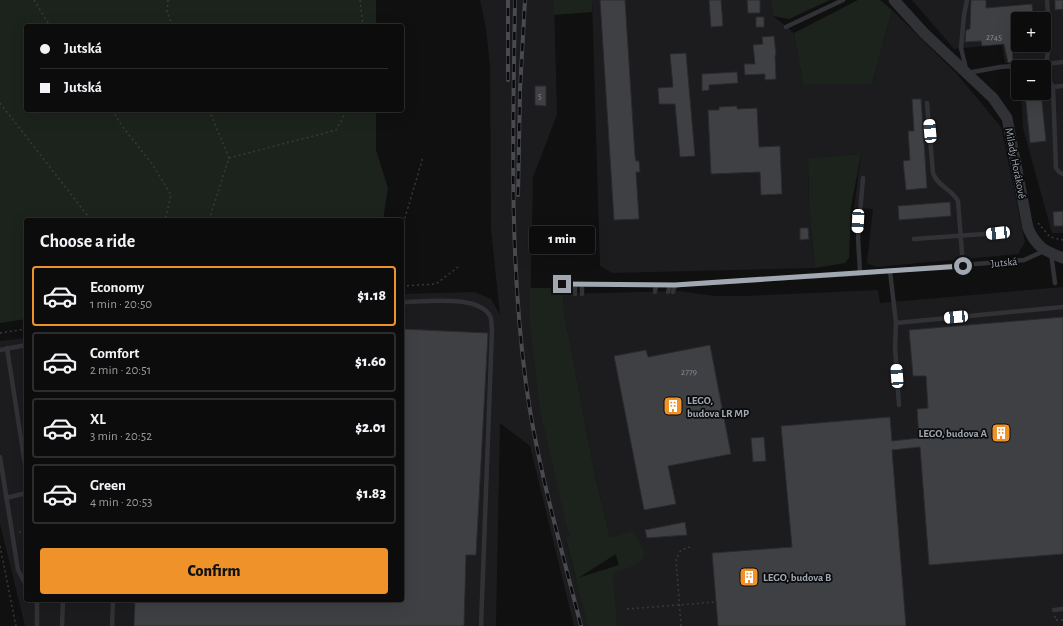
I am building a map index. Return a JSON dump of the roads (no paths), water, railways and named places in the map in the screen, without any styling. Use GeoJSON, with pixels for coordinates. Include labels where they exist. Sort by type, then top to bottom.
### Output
{"type":"FeatureCollection","features":[{"type":"Feature","properties":{"kind":"street","name":"Milady Horákové"},"geometry":{"type":"LineString","coordinates":[[894,0],[924,33],[993,98],[1007,118],[1028,228],[1031,234],[1048,252]]}},
{"type":"Feature","properties":{"kind":"street"},"geometry":{"type":"LineString","coordinates":[[1048,252],[1063,258]]}},
{"type":"Feature","properties":{"kind":"lane"},"geometry":{"type":"LineString","coordinates":[[786,26],[843,0]]}},
{"type":"Feature","properties":{"kind":"lane"},"geometry":{"type":"LineString","coordinates":[[967,0],[961,48],[967,73],[1011,66]]}},
{"type":"Feature","properties":{"kind":"lane"},"geometry":{"type":"LineString","coordinates":[[1047,0],[1050,40],[1047,60]]}},
{"type":"Feature","properties":{"kind":"lane"},"geometry":{"type":"LineString","coordinates":[[1051,63],[1063,62]]}},
{"type":"Feature","properties":{"kind":"lane"},"geometry":{"type":"LineString","coordinates":[[1063,86],[1052,87],[1056,168],[1063,174]]}},
{"type":"Feature","properties":{"kind":"lane"},"geometry":{"type":"LineString","coordinates":[[927,103],[933,173],[935,178],[952,193],[958,201],[963,266]]}},
{"type":"Feature","properties":{"kind":"lane"},"geometry":{"type":"LineString","coordinates":[[860,273],[858,237],[863,178]]}},
{"type":"Feature","properties":{"kind":"lane"},"geometry":{"type":"LineString","coordinates":[[914,239],[961,237],[998,233]]}},
{"type":"Feature","properties":{"kind":"lane"},"geometry":{"type":"LineString","coordinates":[[1048,252],[1055,283]]}},
{"type":"Feature","properties":{"kind":"lane","name":"Jutská"},"geometry":{"type":"LineString","coordinates":[[562,284],[672,285],[860,273],[1024,260],[1048,252]]}},
{"type":"Feature","properties":{"kind":"lane"},"geometry":{"type":"LineString","coordinates":[[890,271],[896,323],[895,347],[899,405]]}},
{"type":"Feature","properties":{"kind":"lane"},"geometry":{"type":"LineString","coordinates":[[575,285],[575,294]]}},
{"type":"Feature","properties":{"kind":"lane"},"geometry":{"type":"LineString","coordinates":[[582,285],[582,294]]}},
{"type":"Feature","properties":{"kind":"lane"},"geometry":{"type":"LineString","coordinates":[[655,292],[656,285]]}},
{"type":"Feature","properties":{"kind":"lane"},"geometry":{"type":"LineString","coordinates":[[670,292],[672,285]]}},
{"type":"Feature","properties":{"kind":"lane"},"geometry":{"type":"LineString","coordinates":[[404,302],[462,302],[476,305],[483,309],[490,317],[492,328],[489,434],[481,626]]}},
{"type":"Feature","properties":{"kind":"lane"},"geometry":{"type":"LineString","coordinates":[[896,323],[1063,308]]}},
{"type":"Feature","properties":{"kind":"lane"},"geometry":{"type":"LineString","coordinates":[[0,350],[24,345]]}},
{"type":"Feature","properties":{"kind":"lane"},"geometry":{"type":"LineString","coordinates":[[6,348],[24,459]]}},
{"type":"Feature","properties":{"kind":"lane"},"geometry":{"type":"LineString","coordinates":[[0,457],[18,570],[24,581]]}},
{"type":"Feature","properties":{"kind":"lane"},"geometry":{"type":"LineString","coordinates":[[6,498],[24,494]]}},
{"type":"Feature","properties":{"kind":"lane"},"geometry":{"type":"LineString","coordinates":[[36,602],[37,626]]}},
{"type":"Feature","properties":{"kind":"lane"},"geometry":{"type":"LineString","coordinates":[[62,626],[63,602]]}},
{"type":"Feature","properties":{"kind":"lane"},"geometry":{"type":"LineString","coordinates":[[112,626],[113,602]]}},
{"type":"Feature","properties":{"kind":"lane"},"geometry":{"type":"LineString","coordinates":[[1054,610],[1063,609]]}},
{"type":"Feature","properties":{"kind":"railway"},"geometry":{"type":"LineString","coordinates":[[508,0],[508,80]]}},
{"type":"Feature","properties":{"kind":"railway"},"geometry":{"type":"LineString","coordinates":[[515,0],[513,192],[517,288],[526,384],[536,445],[543,476],[581,626]]}},
{"type":"Feature","properties":{"kind":"railway"},"geometry":{"type":"LineString","coordinates":[[518,195],[520,90],[525,0]]}},
{"type":"Feature","properties":{"kind":"place","name":"LEGO, budova LR MP"},"geometry":{"type":"Point","coordinates":[673,406]}},
{"type":"Feature","properties":{"kind":"place","name":"LEGO, budova A"},"geometry":{"type":"Point","coordinates":[1001,433]}},
{"type":"Feature","properties":{"kind":"place","name":"LEGO, budova B"},"geometry":{"type":"Point","coordinates":[749,577]}}]}
